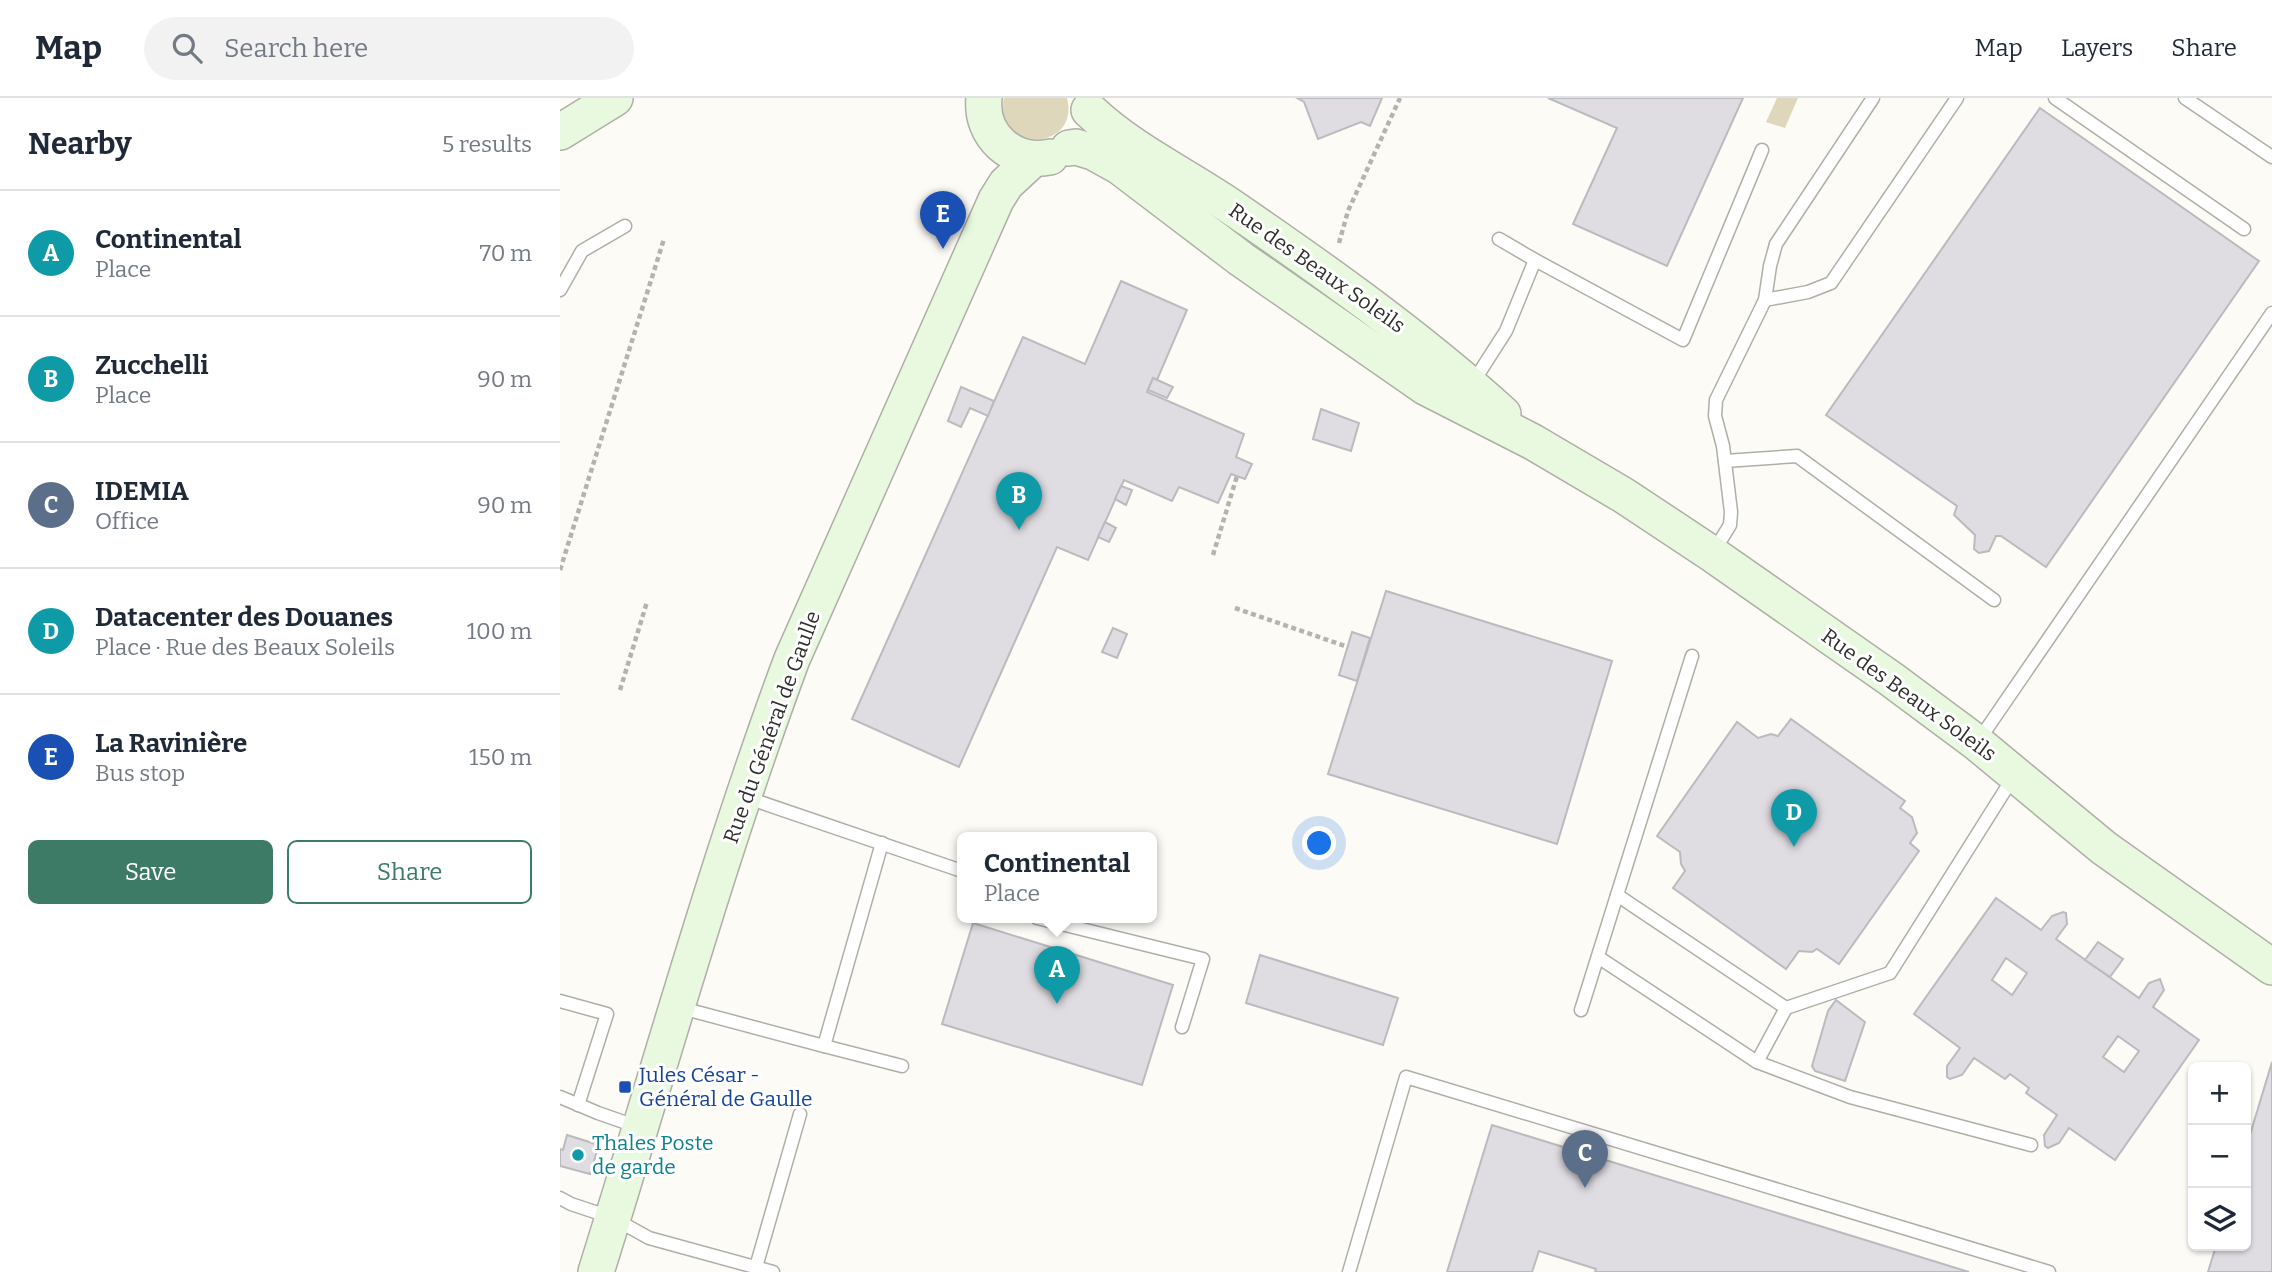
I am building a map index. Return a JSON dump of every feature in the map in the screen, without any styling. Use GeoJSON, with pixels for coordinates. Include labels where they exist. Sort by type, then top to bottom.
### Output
{"type":"FeatureCollection","features":[{"type":"Feature","properties":{"kind":"main road"},"geometry":{"type":"LineString","coordinates":[[560,132],[615,98]]}},
{"type":"Feature","properties":{"kind":"main road"},"geometry":{"type":"LineString","coordinates":[[979,103],[991,134],[1001,145],[1016,155],[1033,159],[1052,156],[1069,148],[1083,131],[1088,104]]}},
{"type":"Feature","properties":{"kind":"main road","name":"Rue des Beaux Soleils"},"geometry":{"type":"LineString","coordinates":[[1088,104],[1119,137],[1228,205],[1325,283],[1425,387],[1466,396],[1712,554],[1891,679],[1977,743],[2104,848],[2272,967]]}},
{"type":"Feature","properties":{"kind":"main road"},"geometry":{"type":"LineString","coordinates":[[996,200],[1001,145]]}},
{"type":"Feature","properties":{"kind":"main road","name":"Rue des Beaux Soleils"},"geometry":{"type":"LineString","coordinates":[[1069,148],[1076,147],[1093,152],[1120,167],[1241,259],[1325,283]]}},
{"type":"Feature","properties":{"kind":"main road"},"geometry":{"type":"LineString","coordinates":[[996,200],[1006,184],[1033,159]]}},
{"type":"Feature","properties":{"kind":"main road","name":"Rue du Général de Gaulle"},"geometry":{"type":"LineString","coordinates":[[596,1272],[764,737],[812,612],[996,200]]}},
{"type":"Feature","properties":{"kind":"lane"},"geometry":{"type":"LineString","coordinates":[[1712,554],[1730,525],[1731,518],[1725,461],[1715,416],[1716,400],[1765,300],[1776,244],[1873,98]]}},
{"type":"Feature","properties":{"kind":"lane"},"geometry":{"type":"LineString","coordinates":[[1765,300],[1808,292],[1830,283],[1957,98]]}},
{"type":"Feature","properties":{"kind":"lane"},"geometry":{"type":"LineString","coordinates":[[2055,98],[2244,229]]}},
{"type":"Feature","properties":{"kind":"lane"},"geometry":{"type":"LineString","coordinates":[[2185,98],[2272,158]]}},
{"type":"Feature","properties":{"kind":"lane"},"geometry":{"type":"LineString","coordinates":[[1499,239],[1683,340],[1762,150]]}},
{"type":"Feature","properties":{"kind":"lane"},"geometry":{"type":"LineString","coordinates":[[560,290],[582,251],[625,226]]}},
{"type":"Feature","properties":{"kind":"lane"},"geometry":{"type":"LineString","coordinates":[[1466,396],[1506,331],[1535,260]]}},
{"type":"Feature","properties":{"kind":"lane"},"geometry":{"type":"LineString","coordinates":[[1977,743],[2272,313]]}},
{"type":"Feature","properties":{"kind":"lane"},"geometry":{"type":"LineString","coordinates":[[1725,461],[1797,456],[1994,600]]}},
{"type":"Feature","properties":{"kind":"lane"},"geometry":{"type":"LineString","coordinates":[[1581,1010],[1692,656]]}},
{"type":"Feature","properties":{"kind":"lane"},"geometry":{"type":"LineString","coordinates":[[1757,1062],[1786,1008],[1890,972],[2015,775]]}},
{"type":"Feature","properties":{"kind":"lane"},"geometry":{"type":"LineString","coordinates":[[744,797],[957,869]]}},
{"type":"Feature","properties":{"kind":"lane"},"geometry":{"type":"LineString","coordinates":[[824,1046],[882,843]]}},
{"type":"Feature","properties":{"kind":"lane"},"geometry":{"type":"LineString","coordinates":[[1617,895],[1786,1008]]}},
{"type":"Feature","properties":{"kind":"lane"},"geometry":{"type":"LineString","coordinates":[[1057,923],[1203,959],[1182,1027]]}},
{"type":"Feature","properties":{"kind":"lane"},"geometry":{"type":"LineString","coordinates":[[1598,957],[1757,1062],[1850,1097],[2031,1145]]}},
{"type":"Feature","properties":{"kind":"lane"},"geometry":{"type":"LineString","coordinates":[[560,1001],[607,1014],[578,1105]]}},
{"type":"Feature","properties":{"kind":"lane"},"geometry":{"type":"LineString","coordinates":[[678,1007],[902,1066]]}},
{"type":"Feature","properties":{"kind":"lane"},"geometry":{"type":"LineString","coordinates":[[1349,1272],[1406,1077],[2049,1272]]}},
{"type":"Feature","properties":{"kind":"lane"},"geometry":{"type":"LineString","coordinates":[[560,1097],[641,1128]]}},
{"type":"Feature","properties":{"kind":"lane"},"geometry":{"type":"LineString","coordinates":[[756,1267],[800,1114]]}},
{"type":"Feature","properties":{"kind":"lane"},"geometry":{"type":"LineString","coordinates":[[560,1198],[613,1218],[649,1238],[774,1272]]}},
{"type":"Feature","properties":{"kind":"path"},"geometry":{"type":"LineString","coordinates":[[1325,283],[1348,211],[1400,98]]}},
{"type":"Feature","properties":{"kind":"path"},"geometry":{"type":"LineString","coordinates":[[560,570],[664,239]]}},
{"type":"Feature","properties":{"kind":"path"},"geometry":{"type":"LineString","coordinates":[[1213,555],[1237,476]]}},
{"type":"Feature","properties":{"kind":"path"},"geometry":{"type":"LineString","coordinates":[[620,690],[647,602]]}},
{"type":"Feature","properties":{"kind":"path"},"geometry":{"type":"LineString","coordinates":[[1235,608],[1348,647]]}},
{"type":"Feature","properties":{"kind":"shaded area"},"geometry":{"type":"Polygon","coordinates":[[[1004,98],[1067,98],[1068,116],[1061,129],[1049,137],[1035,140],[1021,137],[1009,129],[1003,116],[1004,98]]]}},
{"type":"Feature","properties":{"kind":"shaded area"},"geometry":{"type":"Polygon","coordinates":[[[1777,98],[1798,98],[1785,128],[1766,122],[1777,98]]]}},
{"type":"Feature","properties":{"kind":"building"},"geometry":{"type":"Polygon","coordinates":[[[1297,98],[1382,98],[1370,126],[1361,122],[1318,139],[1304,102],[1297,98]]]}},
{"type":"Feature","properties":{"kind":"building"},"geometry":{"type":"Polygon","coordinates":[[[1548,98],[1743,98],[1667,266],[1573,224],[1617,128],[1548,98]]]}},
{"type":"Feature","properties":{"kind":"building"},"geometry":{"type":"Polygon","coordinates":[[[2040,108],[2259,261],[2046,567],[2001,536],[1996,536],[1989,551],[1979,553],[1974,549],[1975,535],[1954,515],[1957,506],[1826,415],[2040,108]]]}},
{"type":"Feature","properties":{"kind":"building"},"geometry":{"type":"Polygon","coordinates":[[[1121,281],[1187,310],[1157,380],[1153,378],[1147,392],[1244,434],[1236,457],[1252,464],[1245,479],[1231,474],[1218,503],[1179,487],[1172,501],[1124,480],[1088,560],[1057,547],[959,767],[852,719],[1023,337],[1085,364],[1121,281]]]}},
{"type":"Feature","properties":{"kind":"building"},"geometry":{"type":"Polygon","coordinates":[[[1153,378],[1173,387],[1167,398],[1148,390],[1153,378]]]}},
{"type":"Feature","properties":{"kind":"building"},"geometry":{"type":"Polygon","coordinates":[[[961,387],[994,401],[988,416],[970,408],[961,427],[948,421],[961,387]]]}},
{"type":"Feature","properties":{"kind":"building"},"geometry":{"type":"Polygon","coordinates":[[[1321,409],[1359,423],[1351,451],[1313,439],[1321,409]]]}},
{"type":"Feature","properties":{"kind":"building"},"geometry":{"type":"Polygon","coordinates":[[[1121,486],[1132,490],[1126,505],[1115,499],[1121,486]]]}},
{"type":"Feature","properties":{"kind":"building"},"geometry":{"type":"Polygon","coordinates":[[[1105,522],[1116,528],[1109,542],[1098,537],[1105,522]]]}},
{"type":"Feature","properties":{"kind":"building"},"geometry":{"type":"Polygon","coordinates":[[[1386,591],[1612,661],[1557,844],[1328,774],[1386,591]]]}},
{"type":"Feature","properties":{"kind":"building"},"geometry":{"type":"Polygon","coordinates":[[[1113,628],[1127,634],[1117,658],[1102,652],[1113,628]]]}},
{"type":"Feature","properties":{"kind":"building"},"geometry":{"type":"Polygon","coordinates":[[[1352,632],[1370,638],[1357,681],[1339,675],[1352,632]]]}},
{"type":"Feature","properties":{"kind":"building"},"geometry":{"type":"Polygon","coordinates":[[[1791,719],[1905,801],[1900,808],[1912,817],[1917,833],[1910,843],[1919,851],[1839,964],[1817,949],[1812,952],[1799,951],[1786,969],[1673,888],[1685,871],[1680,852],[1657,836],[1737,722],[1758,738],[1771,734],[1778,736],[1791,719]]]}},
{"type":"Feature","properties":{"kind":"building"},"geometry":{"type":"Polygon","coordinates":[[[1996,898],[2041,930],[2052,916],[2066,913],[2067,924],[2056,939],[2139,998],[2149,983],[2160,979],[2164,990],[2153,1007],[2199,1040],[2115,1160],[2069,1128],[2059,1143],[2048,1148],[2045,1146],[2044,1135],[2057,1115],[2026,1093],[2029,1088],[2010,1074],[2005,1079],[1974,1058],[1962,1075],[1950,1079],[1947,1077],[1947,1066],[1960,1048],[1914,1014],[1996,898]],[[2006,958],[1992,980],[2012,995],[2027,973],[2006,958]],[[2118,1036],[2103,1057],[2124,1072],[2139,1051],[2118,1036]]]}},
{"type":"Feature","properties":{"kind":"building"},"geometry":{"type":"Polygon","coordinates":[[[973,923],[1173,985],[1142,1085],[942,1024],[973,923]]]}},
{"type":"Feature","properties":{"kind":"building"},"geometry":{"type":"Polygon","coordinates":[[[2098,942],[2123,959],[2110,977],[2085,960],[2098,942]]]}},
{"type":"Feature","properties":{"kind":"building"},"geometry":{"type":"Polygon","coordinates":[[[1260,955],[1398,998],[1383,1045],[1246,1003],[1260,955]]]}},
{"type":"Feature","properties":{"kind":"building"},"geometry":{"type":"Polygon","coordinates":[[[1836,1000],[1865,1022],[1845,1081],[1815,1071],[1812,1066],[1828,1011],[1836,1000]]]}},
{"type":"Feature","properties":{"kind":"building"},"geometry":{"type":"Polygon","coordinates":[[[2272,1062],[2272,1272],[2208,1272],[2214,1251],[2251,1251],[2251,1131],[2272,1062]]]}},
{"type":"Feature","properties":{"kind":"building"},"geometry":{"type":"Polygon","coordinates":[[[1492,1125],[1969,1272],[1595,1272],[1596,1269],[1539,1251],[1532,1272],[1447,1272],[1492,1125]]]}},
{"type":"Feature","properties":{"kind":"building","name":"Thales Poste de garde"},"geometry":{"type":"Polygon","coordinates":[[[567,1135],[599,1145],[590,1174],[560,1166],[560,1149],[563,1150],[567,1135]]]}},
{"type":"Feature","properties":{"kind":"place","name":"La Ravinière"},"geometry":{"type":"Point","coordinates":[943,249]}},
{"type":"Feature","properties":{"kind":"place","name":"Zucchelli"},"geometry":{"type":"Point","coordinates":[1019,530]}},
{"type":"Feature","properties":{"kind":"place","name":"Datacenter des Douanes"},"geometry":{"type":"Point","coordinates":[1794,847]}},
{"type":"Feature","properties":{"kind":"place","name":"Continental"},"geometry":{"type":"Point","coordinates":[1057,1004]}},
{"type":"Feature","properties":{"kind":"place","name":"Jules César - Général de Gaulle"},"geometry":{"type":"Point","coordinates":[625,1087]}},
{"type":"Feature","properties":{"kind":"place","name":"Thales Poste de garde"},"geometry":{"type":"Point","coordinates":[578,1155]}},
{"type":"Feature","properties":{"kind":"place","name":"IDEMIA"},"geometry":{"type":"Point","coordinates":[1585,1188]}}]}
